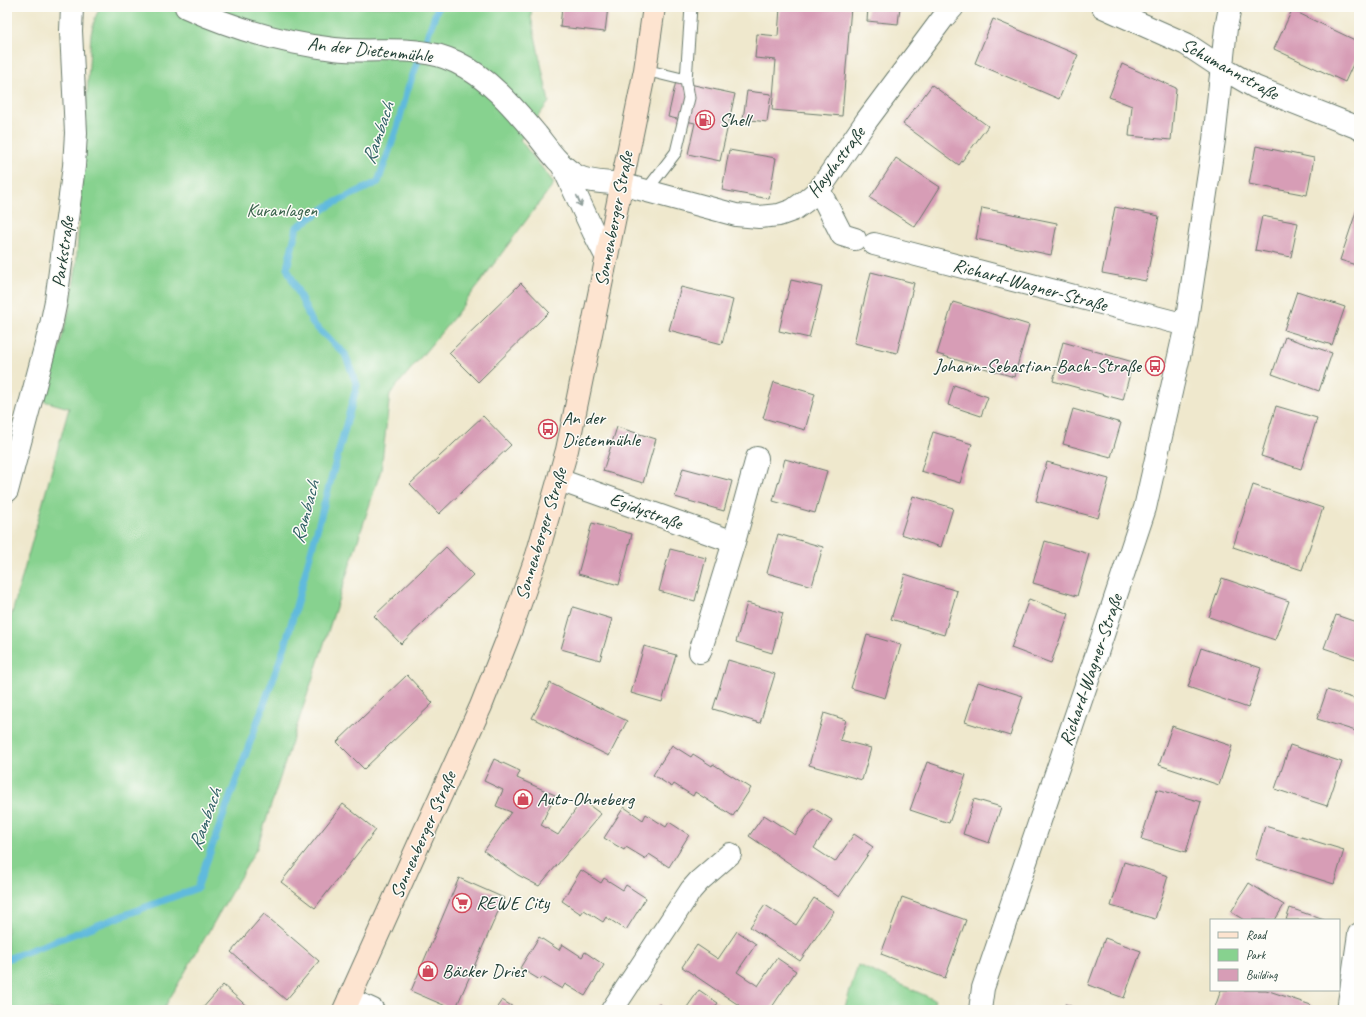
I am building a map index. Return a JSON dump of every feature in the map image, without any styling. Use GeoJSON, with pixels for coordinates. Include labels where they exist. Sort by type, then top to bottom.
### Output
{"type":"FeatureCollection","features":[{"type":"Feature","properties":{"kind":"main road","name":"Sonnenberger Straße"},"geometry":{"type":"LineString","coordinates":[[346,1005],[485,695],[509,635],[534,562],[567,450],[645,70],[654,7]]}},
{"type":"Feature","properties":{"kind":"street","name":"Parkstraße"},"geometry":{"type":"LineString","coordinates":[[7,491],[56,301],[74,166],[76,133],[71,31],[72,7]]}},
{"type":"Feature","properties":{"kind":"street","name":"An der Dietenmühle"},"geometry":{"type":"LineString","coordinates":[[186,7],[251,31],[304,44],[352,51],[407,50],[429,53],[457,62],[476,74],[498,92],[520,115],[562,165],[576,176],[592,181],[621,184]]}},
{"type":"Feature","properties":{"kind":"street","name":"Haydnstraße"},"geometry":{"type":"LineString","coordinates":[[621,184],[736,215],[760,217],[779,215],[793,210],[819,190],[867,120],[943,18],[953,7]]}},
{"type":"Feature","properties":{"kind":"street","name":"Schumannstraße"},"geometry":{"type":"LineString","coordinates":[[1103,7],[1186,44],[1254,87],[1359,128]]}},
{"type":"Feature","properties":{"kind":"street","name":"Richard-Wagner-Straße"},"geometry":{"type":"LineString","coordinates":[[980,1010],[983,988],[1145,508],[1186,325],[1214,140],[1226,28],[1230,7]]}},
{"type":"Feature","properties":{"kind":"street","name":"An der Dietenmühle"},"geometry":{"type":"LineString","coordinates":[[548,149],[578,165],[621,184]]}},
{"type":"Feature","properties":{"kind":"street"},"geometry":{"type":"LineString","coordinates":[[562,165],[606,256]]}},
{"type":"Feature","properties":{"kind":"street","name":"Richard-Wagner-Straße"},"geometry":{"type":"LineString","coordinates":[[819,190],[842,234],[1186,325]]}},
{"type":"Feature","properties":{"kind":"street"},"geometry":{"type":"LineString","coordinates":[[700,652],[734,542],[757,458]]}},
{"type":"Feature","properties":{"kind":"street","name":"Egidystraße"},"geometry":{"type":"LineString","coordinates":[[558,480],[734,542]]}},
{"type":"Feature","properties":{"kind":"street"},"geometry":{"type":"LineString","coordinates":[[612,1010],[691,890],[730,854]]}},
{"type":"Feature","properties":{"kind":"street"},"geometry":{"type":"LineString","coordinates":[[1353,1000],[1359,934]]}},
{"type":"Feature","properties":{"kind":"street"},"geometry":{"type":"LineString","coordinates":[[346,1005],[373,1010]]}},
{"type":"Feature","properties":{"kind":"lane"},"geometry":{"type":"LineString","coordinates":[[646,191],[676,152],[688,98],[686,80],[690,7]]}},
{"type":"Feature","properties":{"kind":"lane"},"geometry":{"type":"LineString","coordinates":[[645,70],[686,80]]}},
{"type":"Feature","properties":{"kind":"green space","name":"Kuranlagen"},"geometry":{"type":"Polygon","coordinates":[[[100,7],[532,7],[531,17],[549,102],[520,140],[554,183],[455,316],[390,394],[381,470],[257,848],[163,1010],[7,1010],[7,626],[11,617],[69,408],[44,401],[70,306],[76,268],[91,34],[95,18],[100,7]]]}},
{"type":"Feature","properties":{"kind":"green space"},"geometry":{"type":"Polygon","coordinates":[[[858,965],[935,1000],[931,1010],[844,1010],[858,965]]]}},
{"type":"Feature","properties":{"kind":"building"},"geometry":{"type":"Polygon","coordinates":[[[562,7],[608,7],[605,32],[560,27],[562,7]]]}},
{"type":"Feature","properties":{"kind":"building"},"geometry":{"type":"Polygon","coordinates":[[[780,7],[851,7],[842,116],[772,110],[776,60],[755,58],[757,34],[778,36],[780,7]]]}},
{"type":"Feature","properties":{"kind":"building"},"geometry":{"type":"Polygon","coordinates":[[[868,7],[900,7],[898,24],[867,21],[868,7]]]}},
{"type":"Feature","properties":{"kind":"building"},"geometry":{"type":"Polygon","coordinates":[[[1292,10],[1359,42],[1359,51],[1345,82],[1274,49],[1292,10]]]}},
{"type":"Feature","properties":{"kind":"building"},"geometry":{"type":"Polygon","coordinates":[[[993,19],[1078,55],[1059,99],[975,63],[993,19]]]}},
{"type":"Feature","properties":{"kind":"building"},"geometry":{"type":"Polygon","coordinates":[[[1122,64],[1176,88],[1171,140],[1129,136],[1132,106],[1109,97],[1122,64]]]}},
{"type":"Feature","properties":{"kind":"building","name":"Shell"},"geometry":{"type":"Polygon","coordinates":[[[676,81],[735,94],[720,161],[688,154],[695,123],[668,117],[676,81]]]}},
{"type":"Feature","properties":{"kind":"building"},"geometry":{"type":"Polygon","coordinates":[[[932,85],[988,126],[959,165],[903,124],[932,85]]]}},
{"type":"Feature","properties":{"kind":"building"},"geometry":{"type":"Polygon","coordinates":[[[747,91],[771,94],[767,122],[743,119],[747,91]]]}},
{"type":"Feature","properties":{"kind":"building"},"geometry":{"type":"Polygon","coordinates":[[[1256,146],[1314,158],[1307,195],[1249,184],[1256,146]]]}},
{"type":"Feature","properties":{"kind":"building"},"geometry":{"type":"Polygon","coordinates":[[[729,150],[776,158],[769,199],[722,190],[729,150]]]}},
{"type":"Feature","properties":{"kind":"building"},"geometry":{"type":"Polygon","coordinates":[[[896,158],[940,187],[915,227],[870,198],[896,158]]]}},
{"type":"Feature","properties":{"kind":"building"},"geometry":{"type":"Polygon","coordinates":[[[1115,207],[1159,216],[1146,281],[1102,273],[1115,207]]]}},
{"type":"Feature","properties":{"kind":"building"},"geometry":{"type":"Polygon","coordinates":[[[982,208],[1057,223],[1051,255],[976,239],[982,208]]]}},
{"type":"Feature","properties":{"kind":"building"},"geometry":{"type":"Polygon","coordinates":[[[1357,209],[1359,210],[1359,266],[1340,260],[1357,209]]]}},
{"type":"Feature","properties":{"kind":"building"},"geometry":{"type":"Polygon","coordinates":[[[1262,216],[1298,223],[1291,257],[1255,250],[1262,216]]]}},
{"type":"Feature","properties":{"kind":"building"},"geometry":{"type":"Polygon","coordinates":[[[871,272],[914,283],[897,353],[854,343],[871,272]]]}},
{"type":"Feature","properties":{"kind":"building"},"geometry":{"type":"Polygon","coordinates":[[[791,280],[822,287],[809,338],[779,331],[791,280]]]}},
{"type":"Feature","properties":{"kind":"building"},"geometry":{"type":"Polygon","coordinates":[[[521,283],[549,312],[478,382],[449,353],[521,283]]]}},
{"type":"Feature","properties":{"kind":"building"},"geometry":{"type":"Polygon","coordinates":[[[681,287],[733,300],[722,344],[669,330],[681,287]]]}},
{"type":"Feature","properties":{"kind":"building"},"geometry":{"type":"Polygon","coordinates":[[[1297,291],[1345,307],[1332,345],[1284,330],[1297,291]]]}},
{"type":"Feature","properties":{"kind":"building"},"geometry":{"type":"Polygon","coordinates":[[[953,302],[1029,325],[1014,377],[937,354],[953,302]]]}},
{"type":"Feature","properties":{"kind":"building"},"geometry":{"type":"Polygon","coordinates":[[[1285,337],[1332,353],[1319,391],[1272,374],[1285,337]]]}},
{"type":"Feature","properties":{"kind":"building"},"geometry":{"type":"Polygon","coordinates":[[[1063,342],[1133,362],[1123,400],[1053,381],[1063,342]]]}},
{"type":"Feature","properties":{"kind":"building"},"geometry":{"type":"Polygon","coordinates":[[[774,382],[815,394],[805,430],[763,418],[774,382]]]}},
{"type":"Feature","properties":{"kind":"building"},"geometry":{"type":"Polygon","coordinates":[[[954,385],[988,397],[981,416],[948,405],[954,385]]]}},
{"type":"Feature","properties":{"kind":"building"},"geometry":{"type":"Polygon","coordinates":[[[1276,406],[1317,418],[1301,469],[1261,456],[1276,406]]]}},
{"type":"Feature","properties":{"kind":"building"},"geometry":{"type":"Polygon","coordinates":[[[1073,409],[1121,423],[1111,457],[1063,444],[1073,409]]]}},
{"type":"Feature","properties":{"kind":"building"},"geometry":{"type":"Polygon","coordinates":[[[483,416],[511,445],[439,514],[410,484],[483,416]]]}},
{"type":"Feature","properties":{"kind":"building"},"geometry":{"type":"Polygon","coordinates":[[[617,427],[656,439],[643,483],[603,471],[617,427]]]}},
{"type":"Feature","properties":{"kind":"building"},"geometry":{"type":"Polygon","coordinates":[[[933,432],[972,444],[960,483],[921,471],[933,432]]]}},
{"type":"Feature","properties":{"kind":"building"},"geometry":{"type":"Polygon","coordinates":[[[785,459],[827,471],[815,513],[773,501],[785,459]]]}},
{"type":"Feature","properties":{"kind":"building"},"geometry":{"type":"Polygon","coordinates":[[[1047,462],[1109,479],[1098,518],[1036,501],[1047,462]]]}},
{"type":"Feature","properties":{"kind":"building"},"geometry":{"type":"Polygon","coordinates":[[[683,468],[732,481],[724,511],[675,497],[683,468]]]}},
{"type":"Feature","properties":{"kind":"building"},"geometry":{"type":"Polygon","coordinates":[[[1253,485],[1323,508],[1302,570],[1233,547],[1253,485]]]}},
{"type":"Feature","properties":{"kind":"building"},"geometry":{"type":"Polygon","coordinates":[[[913,496],[953,508],[941,547],[901,534],[913,496]]]}},
{"type":"Feature","properties":{"kind":"building"},"geometry":{"type":"Polygon","coordinates":[[[592,523],[632,534],[619,585],[578,574],[592,523]]]}},
{"type":"Feature","properties":{"kind":"building"},"geometry":{"type":"Polygon","coordinates":[[[778,534],[823,547],[812,586],[767,573],[778,534]]]}},
{"type":"Feature","properties":{"kind":"building"},"geometry":{"type":"Polygon","coordinates":[[[1045,541],[1089,554],[1077,596],[1033,583],[1045,541]]]}},
{"type":"Feature","properties":{"kind":"building"},"geometry":{"type":"Polygon","coordinates":[[[446,547],[473,575],[401,644],[374,616],[446,547]]]}},
{"type":"Feature","properties":{"kind":"building"},"geometry":{"type":"Polygon","coordinates":[[[670,549],[706,558],[695,601],[659,591],[670,549]]]}},
{"type":"Feature","properties":{"kind":"building"},"geometry":{"type":"Polygon","coordinates":[[[905,574],[957,591],[944,635],[891,619],[905,574]]]}},
{"type":"Feature","properties":{"kind":"building"},"geometry":{"type":"Polygon","coordinates":[[[1222,578],[1289,601],[1275,640],[1209,617],[1222,578]]]}},
{"type":"Feature","properties":{"kind":"building"},"geometry":{"type":"Polygon","coordinates":[[[1029,599],[1069,614],[1051,663],[1011,648],[1029,599]]]}},
{"type":"Feature","properties":{"kind":"building"},"geometry":{"type":"Polygon","coordinates":[[[747,603],[783,613],[772,653],[736,642],[747,603]]]}},
{"type":"Feature","properties":{"kind":"building"},"geometry":{"type":"Polygon","coordinates":[[[573,607],[612,619],[600,660],[561,649],[573,607]]]}},
{"type":"Feature","properties":{"kind":"building"},"geometry":{"type":"Polygon","coordinates":[[[1336,615],[1359,623],[1359,660],[1324,648],[1336,615]]]}},
{"type":"Feature","properties":{"kind":"building"},"geometry":{"type":"Polygon","coordinates":[[[867,635],[901,645],[885,698],[851,688],[867,635]]]}},
{"type":"Feature","properties":{"kind":"building"},"geometry":{"type":"Polygon","coordinates":[[[644,646],[676,655],[662,702],[631,693],[644,646]]]}},
{"type":"Feature","properties":{"kind":"building"},"geometry":{"type":"Polygon","coordinates":[[[1201,648],[1261,668],[1248,708],[1188,687],[1201,648]]]}},
{"type":"Feature","properties":{"kind":"building"},"geometry":{"type":"Polygon","coordinates":[[[728,660],[775,674],[760,723],[713,709],[728,660]]]}},
{"type":"Feature","properties":{"kind":"building"},"geometry":{"type":"Polygon","coordinates":[[[407,675],[433,703],[364,769],[337,742],[407,675]]]}},
{"type":"Feature","properties":{"kind":"building"},"geometry":{"type":"Polygon","coordinates":[[[978,682],[1023,696],[1010,736],[965,722],[978,682]]]}},
{"type":"Feature","properties":{"kind":"building"},"geometry":{"type":"Polygon","coordinates":[[[550,683],[627,721],[609,756],[532,718],[550,683]]]}},
{"type":"Feature","properties":{"kind":"building"},"geometry":{"type":"Polygon","coordinates":[[[1327,690],[1359,700],[1359,732],[1317,719],[1327,690]]]}},
{"type":"Feature","properties":{"kind":"building"},"geometry":{"type":"Polygon","coordinates":[[[824,713],[846,720],[840,740],[871,748],[862,780],[809,765],[824,713]]]}},
{"type":"Feature","properties":{"kind":"building"},"geometry":{"type":"Polygon","coordinates":[[[1172,726],[1232,746],[1219,785],[1159,765],[1172,726]]]}},
{"type":"Feature","properties":{"kind":"building"},"geometry":{"type":"Polygon","coordinates":[[[672,745],[691,757],[693,754],[712,766],[713,764],[751,788],[733,816],[695,792],[693,796],[674,784],[672,787],[653,775],[672,745]]]}},
{"type":"Feature","properties":{"kind":"building"},"geometry":{"type":"Polygon","coordinates":[[[1290,745],[1342,762],[1327,806],[1275,789],[1290,745]]]}},
{"type":"Feature","properties":{"kind":"building"},"geometry":{"type":"Polygon","coordinates":[[[494,759],[520,771],[517,778],[555,795],[541,825],[558,835],[582,800],[601,814],[539,886],[518,875],[484,851],[511,812],[496,806],[503,790],[484,781],[494,759]]]}},
{"type":"Feature","properties":{"kind":"building"},"geometry":{"type":"Polygon","coordinates":[[[927,762],[966,775],[949,823],[910,810],[927,762]]]}},
{"type":"Feature","properties":{"kind":"building"},"geometry":{"type":"Polygon","coordinates":[[[1157,789],[1201,802],[1186,852],[1141,839],[1157,789]]]}},
{"type":"Feature","properties":{"kind":"building"},"geometry":{"type":"Polygon","coordinates":[[[974,799],[1001,807],[989,843],[963,834],[974,799]]]}},
{"type":"Feature","properties":{"kind":"building"},"geometry":{"type":"Polygon","coordinates":[[[343,804],[376,830],[315,908],[281,882],[343,804]]]}},
{"type":"Feature","properties":{"kind":"building"},"geometry":{"type":"Polygon","coordinates":[[[624,807],[643,820],[646,814],[666,827],[669,822],[689,835],[669,867],[649,854],[646,859],[626,847],[624,850],[604,838],[624,807]]]}},
{"type":"Feature","properties":{"kind":"building"},"geometry":{"type":"Polygon","coordinates":[[[813,808],[832,820],[814,848],[835,862],[854,834],[873,847],[839,897],[749,836],[764,815],[795,835],[813,808]]]}},
{"type":"Feature","properties":{"kind":"building"},"geometry":{"type":"Polygon","coordinates":[[[1265,826],[1344,850],[1334,884],[1255,859],[1265,826]]]}},
{"type":"Feature","properties":{"kind":"building"},"geometry":{"type":"Polygon","coordinates":[[[1124,862],[1168,876],[1155,919],[1111,906],[1124,862]]]}},
{"type":"Feature","properties":{"kind":"building"},"geometry":{"type":"Polygon","coordinates":[[[581,870],[601,883],[604,878],[623,890],[626,885],[646,898],[626,930],[606,917],[603,922],[584,910],[581,914],[562,901],[581,870]]]}},
{"type":"Feature","properties":{"kind":"building"},"geometry":{"type":"Polygon","coordinates":[[[459,878],[504,898],[455,1010],[411,991],[459,878]]]}},
{"type":"Feature","properties":{"kind":"building"},"geometry":{"type":"Polygon","coordinates":[[[1249,883],[1284,905],[1276,919],[1242,919],[1231,912],[1249,883]]]}},
{"type":"Feature","properties":{"kind":"building"},"geometry":{"type":"Polygon","coordinates":[[[902,897],[966,920],[945,978],[881,954],[902,897]]]}},
{"type":"Feature","properties":{"kind":"building"},"geometry":{"type":"Polygon","coordinates":[[[814,898],[834,911],[800,961],[750,927],[765,905],[796,925],[814,898]]]}},
{"type":"Feature","properties":{"kind":"building"},"geometry":{"type":"Polygon","coordinates":[[[1290,908],[1321,919],[1286,919],[1290,908]]]}},
{"type":"Feature","properties":{"kind":"building"},"geometry":{"type":"Polygon","coordinates":[[[264,914],[319,961],[286,1000],[231,952],[264,914]]]}},
{"type":"Feature","properties":{"kind":"building"},"geometry":{"type":"Polygon","coordinates":[[[737,931],[756,944],[737,972],[758,986],[777,958],[796,971],[770,1010],[746,1010],[682,967],[697,945],[718,959],[737,931]]]}},
{"type":"Feature","properties":{"kind":"building"},"geometry":{"type":"Polygon","coordinates":[[[539,937],[559,950],[562,944],[582,957],[585,952],[604,965],[585,996],[565,984],[562,989],[542,977],[540,980],[520,968],[539,937]]]}},
{"type":"Feature","properties":{"kind":"building"},"geometry":{"type":"Polygon","coordinates":[[[1105,938],[1141,951],[1124,998],[1088,985],[1105,938]]]}},
{"type":"Feature","properties":{"kind":"building"},"geometry":{"type":"Polygon","coordinates":[[[223,985],[251,1010],[201,1010],[223,985]]]}},
{"type":"Feature","properties":{"kind":"building"},"geometry":{"type":"Polygon","coordinates":[[[699,990],[718,1003],[713,1010],[685,1010],[699,990]]]}},
{"type":"Feature","properties":{"kind":"building"},"geometry":{"type":"Polygon","coordinates":[[[1221,991],[1269,991],[1311,1005],[1309,1010],[1214,1010],[1221,991]]]}},
{"type":"Feature","properties":{"kind":"building"},"geometry":{"type":"Polygon","coordinates":[[[502,1000],[518,1010],[495,1010],[502,1000]]]}},
{"type":"Feature","properties":{"kind":"building"},"geometry":{"type":"Polygon","coordinates":[[[659,1004],[669,1010],[655,1010],[659,1004]]]}},
{"type":"Feature","properties":{"kind":"building"},"geometry":{"type":"Polygon","coordinates":[[[1065,1004],[1081,1010],[1064,1010],[1065,1004]]]}},
{"type":"Feature","properties":{"kind":"waterway","name":"Rambach"},"geometry":{"type":"LineString","coordinates":[[7,959],[197,888],[285,646],[357,385],[345,354],[313,324],[287,268],[297,227],[330,205],[378,182],[397,128],[407,91],[438,7]]}},
{"type":"Feature","properties":{"kind":"place","name":"Shell"},"geometry":{"type":"Point","coordinates":[705,120]}},
{"type":"Feature","properties":{"kind":"place","name":"Johann-Sebastian-Bach-Straße"},"geometry":{"type":"Point","coordinates":[1155,366]}},
{"type":"Feature","properties":{"kind":"place","name":"An der Dietenmühle"},"geometry":{"type":"Point","coordinates":[548,429]}},
{"type":"Feature","properties":{"kind":"place","name":"Auto-Ohneberg"},"geometry":{"type":"Point","coordinates":[523,799]}},
{"type":"Feature","properties":{"kind":"place","name":"REWE City"},"geometry":{"type":"Point","coordinates":[462,903]}},
{"type":"Feature","properties":{"kind":"place","name":"Bäcker Dries"},"geometry":{"type":"Point","coordinates":[428,971]}}]}
